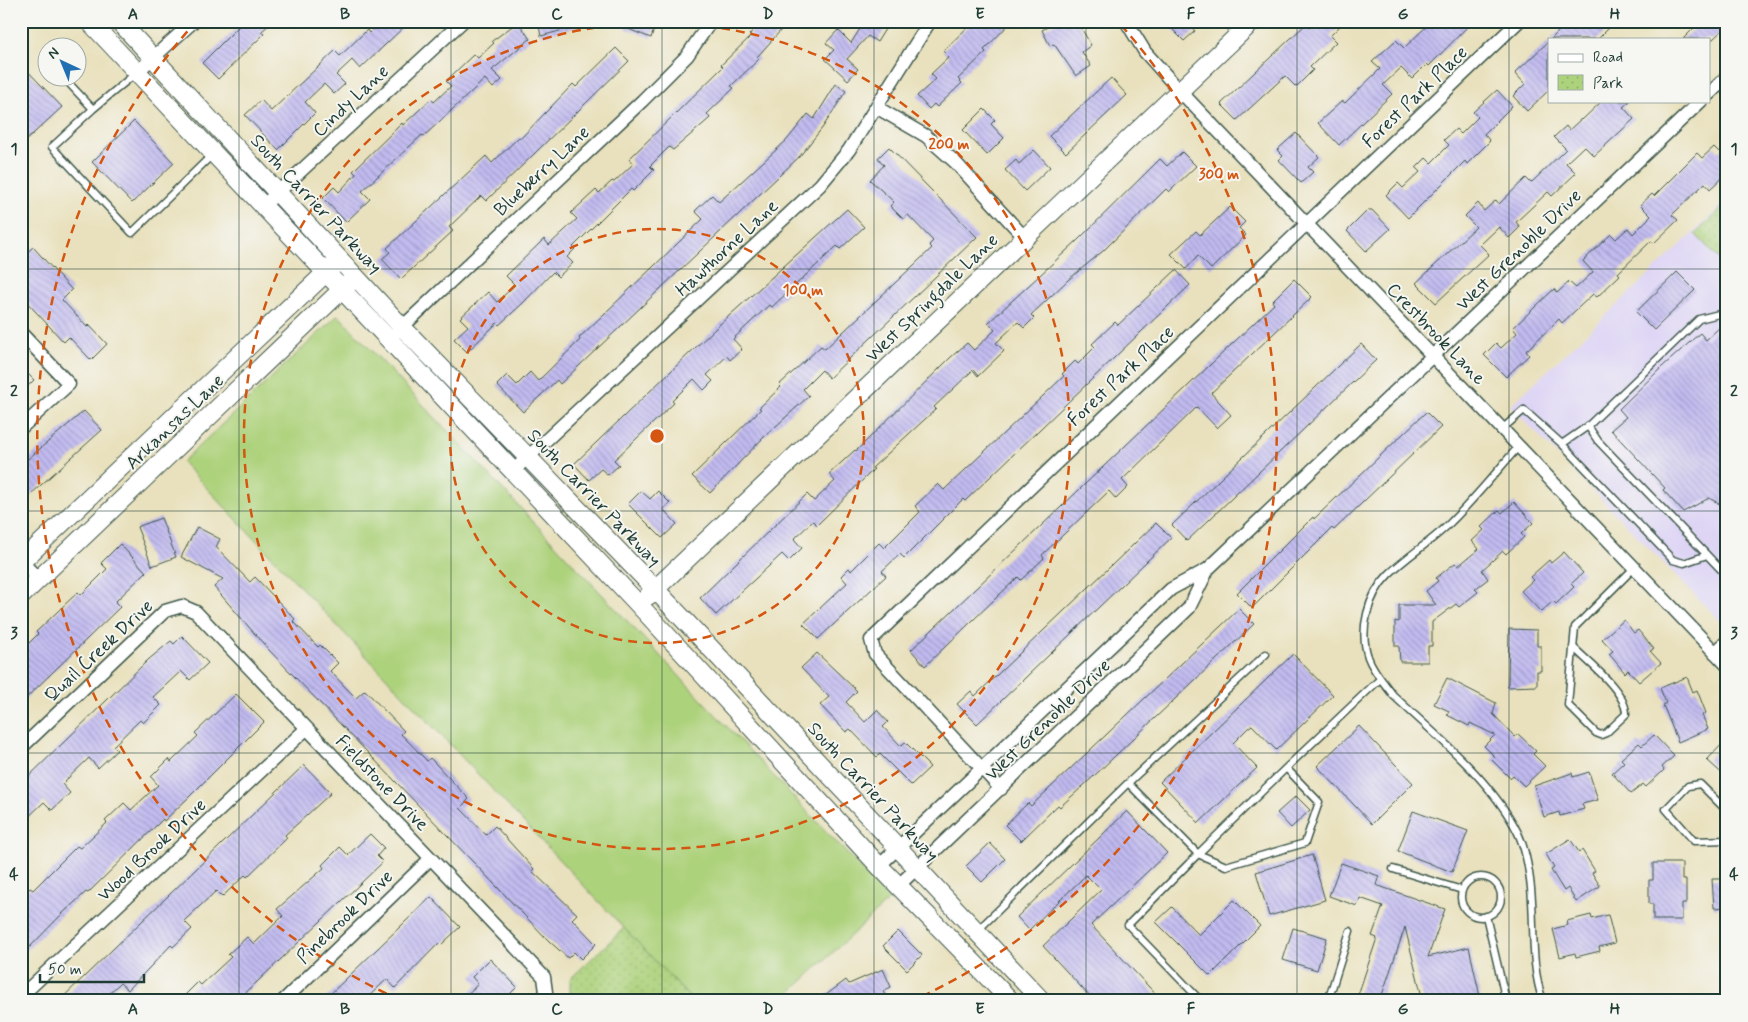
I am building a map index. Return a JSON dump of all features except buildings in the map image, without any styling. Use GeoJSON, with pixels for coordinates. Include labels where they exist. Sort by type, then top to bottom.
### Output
{"type":"FeatureCollection","features":[{"type":"Feature","properties":{"kind":"main road"},"geometry":{"type":"LineString","coordinates":[[89,21],[639,604],[878,866],[1011,1001]]}},
{"type":"Feature","properties":{"kind":"main road","name":"South Carrier Parkway"},"geometry":{"type":"LineString","coordinates":[[119,21],[341,258],[402,327],[656,589],[1042,1001]]}},
{"type":"Feature","properties":{"kind":"main road","name":"West Springdale Lane"},"geometry":{"type":"LineString","coordinates":[[639,604],[1253,21]]}},
{"type":"Feature","properties":{"kind":"main road","name":"Arkansas Lane"},"geometry":{"type":"LineString","coordinates":[[21,562],[341,258]]}},
{"type":"Feature","properties":{"kind":"main road","name":"Arkansas Lane"},"geometry":{"type":"LineString","coordinates":[[21,596],[356,276]]}},
{"type":"Feature","properties":{"kind":"street"},"geometry":{"type":"LineString","coordinates":[[136,73],[194,21]]}},
{"type":"Feature","properties":{"kind":"street","name":"Cindy Lane"},"geometry":{"type":"LineString","coordinates":[[263,206],[463,21]]}},
{"type":"Feature","properties":{"kind":"street","name":"Blueberry Lane"},"geometry":{"type":"LineString","coordinates":[[388,340],[642,101],[687,56],[711,21]]}},
{"type":"Feature","properties":{"kind":"street","name":"Hawthorne Lane"},"geometry":{"type":"LineString","coordinates":[[513,471],[820,185],[848,150],[930,21]]}},
{"type":"Feature","properties":{"kind":"street","name":"Crestbrook Lane"},"geometry":{"type":"LineString","coordinates":[[1126,21],[1145,52],[1180,91],[1727,665]]}},
{"type":"Feature","properties":{"kind":"street","name":"Forest Park Place"},"geometry":{"type":"LineString","coordinates":[[980,768],[875,654],[871,640],[1519,21]]}},
{"type":"Feature","properties":{"kind":"street"},"geometry":{"type":"LineString","coordinates":[[1710,93],[1727,77]]}},
{"type":"Feature","properties":{"kind":"street","name":"West Grenoble Drive"},"geometry":{"type":"LineString","coordinates":[[878,866],[1171,588],[1208,570],[1701,102]]}},
{"type":"Feature","properties":{"kind":"street"},"geometry":{"type":"LineString","coordinates":[[876,107],[926,136],[955,162],[1025,238]]}},
{"type":"Feature","properties":{"kind":"street"},"geometry":{"type":"LineString","coordinates":[[21,333],[68,384],[21,428]]}},
{"type":"Feature","properties":{"kind":"street"},"geometry":{"type":"LineString","coordinates":[[21,562],[39,580]]}},
{"type":"Feature","properties":{"kind":"street","name":"West Grenoble Drive"},"geometry":{"type":"LineString","coordinates":[[898,886],[1189,608],[1208,570]]}},
{"type":"Feature","properties":{"kind":"street","name":"Fieldstone Drive"},"geometry":{"type":"LineString","coordinates":[[182,606],[196,612],[544,977],[544,996]]}},
{"type":"Feature","properties":{"kind":"street","name":"Quail Creek Drive"},"geometry":{"type":"LineString","coordinates":[[21,748],[166,611],[182,606]]}},
{"type":"Feature","properties":{"kind":"street"},"geometry":{"type":"LineString","coordinates":[[1715,653],[1727,642]]}},
{"type":"Feature","properties":{"kind":"street","name":"Wood Brook Drive"},"geometry":{"type":"LineString","coordinates":[[22,995],[306,729]]}},
{"type":"Feature","properties":{"kind":"street"},"geometry":{"type":"LineString","coordinates":[[980,768],[1001,789]]}},
{"type":"Feature","properties":{"kind":"street","name":"Pinebrook Drive"},"geometry":{"type":"LineString","coordinates":[[283,1001],[430,859]]}},
{"type":"Feature","properties":{"kind":"lane"},"geometry":{"type":"LineString","coordinates":[[136,73],[52,147],[132,233],[214,154]]}},
{"type":"Feature","properties":{"kind":"lane"},"geometry":{"type":"LineString","coordinates":[[73,88],[93,109]]}},
{"type":"Feature","properties":{"kind":"lane"},"geometry":{"type":"LineString","coordinates":[[1562,444],[1588,426],[1699,319],[1727,312]]}},
{"type":"Feature","properties":{"kind":"lane"},"geometry":{"type":"LineString","coordinates":[[1502,429],[1524,410],[1562,444],[1673,560],[1684,563],[1707,555]]}},
{"type":"Feature","properties":{"kind":"lane"},"geometry":{"type":"LineString","coordinates":[[1588,426],[1598,440],[1727,576]]}},
{"type":"Feature","properties":{"kind":"lane"},"geometry":{"type":"LineString","coordinates":[[1519,446],[1453,520],[1388,576],[1376,592],[1368,611],[1364,634],[1368,656],[1380,679],[1493,794],[1518,833],[1526,853],[1531,889],[1533,950],[1538,986],[1543,1001]]}},
{"type":"Feature","properties":{"kind":"lane"},"geometry":{"type":"LineString","coordinates":[[1573,647],[1620,694],[1626,706],[1626,714],[1606,733],[1601,735],[1596,733],[1568,705],[1573,647],[1575,627],[1634,568]]}},
{"type":"Feature","properties":{"kind":"lane"},"geometry":{"type":"LineString","coordinates":[[977,931],[1128,783],[1266,654]]}},
{"type":"Feature","properties":{"kind":"lane"},"geometry":{"type":"LineString","coordinates":[[1201,1001],[1128,924],[1286,768],[1380,679]]}},
{"type":"Feature","properties":{"kind":"lane"},"geometry":{"type":"LineString","coordinates":[[1128,783],[1198,854],[1226,866],[1305,843],[1320,802],[1286,768]]}},
{"type":"Feature","properties":{"kind":"lane"},"geometry":{"type":"LineString","coordinates":[[1727,811],[1700,784],[1688,786],[1666,809],[1694,841],[1727,840]]}},
{"type":"Feature","properties":{"kind":"lane"},"geometry":{"type":"LineString","coordinates":[[1392,870],[1462,890]]}},
{"type":"Feature","properties":{"kind":"lane"},"geometry":{"type":"LineString","coordinates":[[1478,877],[1490,879],[1496,884],[1501,896],[1500,902],[1492,913],[1479,917],[1467,912],[1461,900],[1462,890],[1467,882],[1478,877]]}},
{"type":"Feature","properties":{"kind":"lane"},"geometry":{"type":"LineString","coordinates":[[1486,916],[1506,1001]]}},
{"type":"Feature","properties":{"kind":"lane"},"geometry":{"type":"LineString","coordinates":[[1328,1001],[1350,931]]}},
{"type":"Feature","properties":{"kind":"shaded area"},"geometry":{"type":"Polygon","coordinates":[[[1727,201],[1727,621],[1723,624],[1510,406],[1727,201]]]}},
{"type":"Feature","properties":{"kind":"green space"},"geometry":{"type":"Polygon","coordinates":[[[1727,203],[1727,267],[1695,234],[1727,203]]]}},
{"type":"Feature","properties":{"kind":"green space"},"geometry":{"type":"Polygon","coordinates":[[[338,315],[890,899],[781,1001],[693,1001],[182,462],[338,315]]]}},
{"type":"Feature","properties":{"kind":"green space"},"geometry":{"type":"Polygon","coordinates":[[[624,928],[693,1001],[570,1001],[570,979],[624,928]]]}}]}
